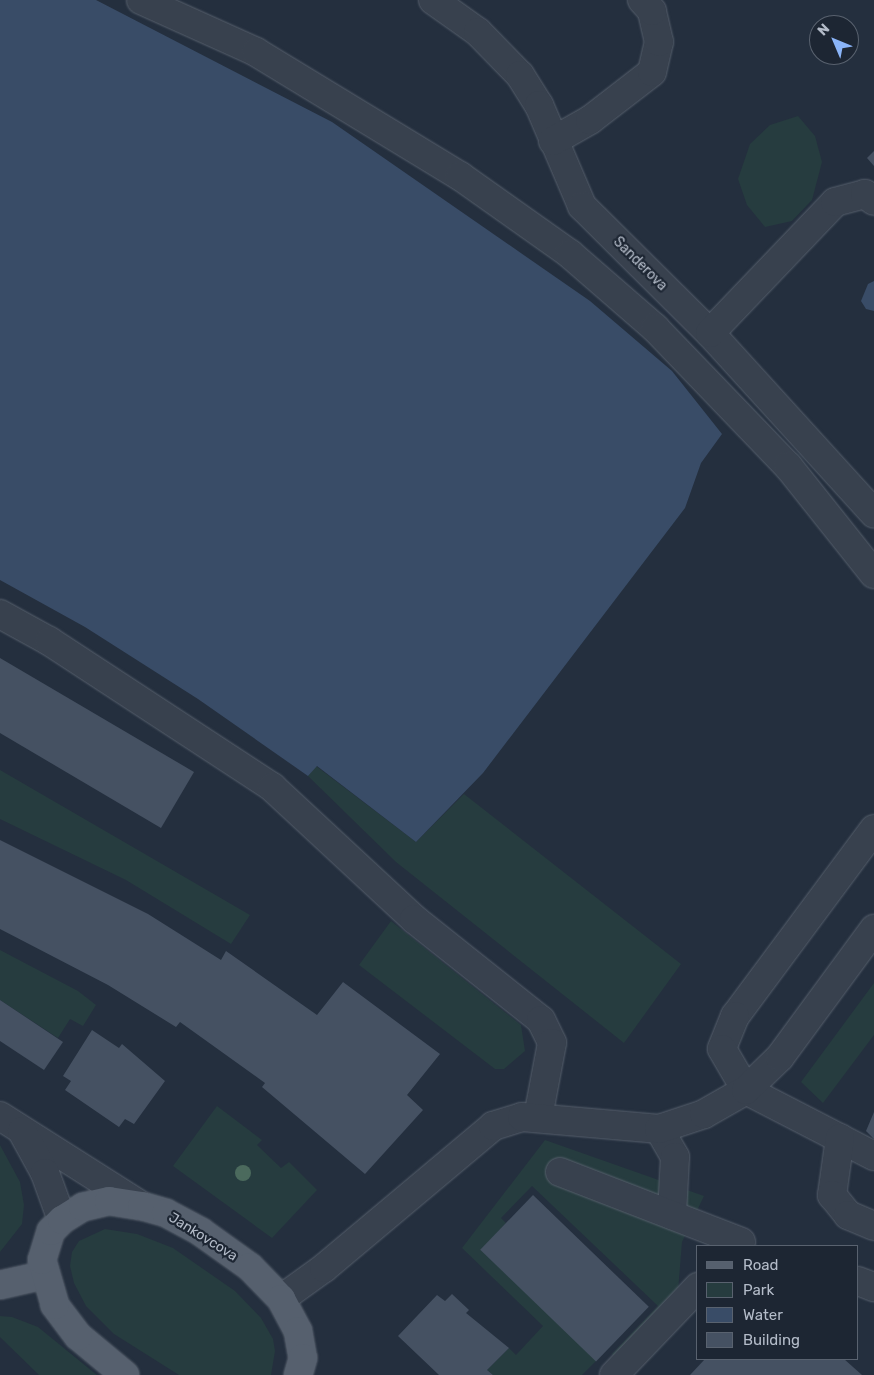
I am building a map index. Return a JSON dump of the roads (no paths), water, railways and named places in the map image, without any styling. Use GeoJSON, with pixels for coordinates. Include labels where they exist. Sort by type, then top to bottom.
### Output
{"type":"FeatureCollection","features":[{"type":"Feature","properties":{"kind":"main road"},"geometry":{"type":"LineString","coordinates":[[125,1375],[78,1336],[55,1306],[44,1275],[45,1244],[62,1220],[83,1207],[109,1202],[142,1206]]}},
{"type":"Feature","properties":{"kind":"main road","name":"Jankovcova"},"geometry":{"type":"LineString","coordinates":[[142,1206],[166,1213],[201,1232],[250,1267],[281,1299],[298,1331],[303,1358],[298,1375]]}},
{"type":"Feature","properties":{"kind":"main road"},"geometry":{"type":"LineString","coordinates":[[0,1285],[44,1275]]}},
{"type":"Feature","properties":{"kind":"street"},"geometry":{"type":"LineString","coordinates":[[141,0],[256,52],[460,176],[570,254],[655,328],[788,466],[874,574]]}},
{"type":"Feature","properties":{"kind":"street","name":"Sanderova"},"geometry":{"type":"LineString","coordinates":[[433,0],[478,32],[520,75],[539,105],[582,206],[710,333],[874,513]]}},
{"type":"Feature","properties":{"kind":"street"},"geometry":{"type":"LineString","coordinates":[[553,141],[590,120],[652,72],[660,42],[652,11],[642,0]]}},
{"type":"Feature","properties":{"kind":"street"},"geometry":{"type":"LineString","coordinates":[[710,333],[835,202],[865,194],[874,201]]}},
{"type":"Feature","properties":{"kind":"street"},"geometry":{"type":"LineString","coordinates":[[0,614],[49,640],[272,787],[414,919],[540,1020],[552,1043],[538,1117]]}},
{"type":"Feature","properties":{"kind":"street"},"geometry":{"type":"LineString","coordinates":[[874,829],[736,1016],[722,1049],[746,1090],[874,1156]]}},
{"type":"Feature","properties":{"kind":"street"},"geometry":{"type":"LineString","coordinates":[[281,1299],[324,1268],[493,1126],[522,1117],[538,1117],[659,1129],[704,1114],[746,1090],[780,1057],[874,929]]}},
{"type":"Feature","properties":{"kind":"street","name":"Jankovcova"},"geometry":{"type":"LineString","coordinates":[[11,1123],[142,1206]]}},
{"type":"Feature","properties":{"kind":"street","name":"Jankovcova"},"geometry":{"type":"LineString","coordinates":[[11,1123],[45,1173],[62,1220]]}},
{"type":"Feature","properties":{"kind":"street"},"geometry":{"type":"LineString","coordinates":[[659,1129],[675,1157],[672,1215]]}},
{"type":"Feature","properties":{"kind":"street"},"geometry":{"type":"LineString","coordinates":[[840,1138],[832,1195],[848,1215],[874,1226]]}},
{"type":"Feature","properties":{"kind":"street"},"geometry":{"type":"LineString","coordinates":[[560,1172],[672,1215],[743,1245]]}},
{"type":"Feature","properties":{"kind":"street"},"geometry":{"type":"LineString","coordinates":[[859,1281],[874,1287]]}},
{"type":"Feature","properties":{"kind":"street"},"geometry":{"type":"LineString","coordinates":[[614,1375],[696,1289]]}},
{"type":"Feature","properties":{"kind":"water"},"geometry":{"type":"Polygon","coordinates":[[[0,0],[96,0],[332,122],[590,301],[672,371],[722,434],[701,463],[685,508],[483,773],[416,842],[317,766],[308,776],[198,699],[85,627],[0,580],[0,0]]]}},
{"type":"Feature","properties":{"kind":"water"},"geometry":{"type":"Polygon","coordinates":[[[874,281],[874,311],[866,309],[861,301],[868,284],[874,281]]]}}]}
